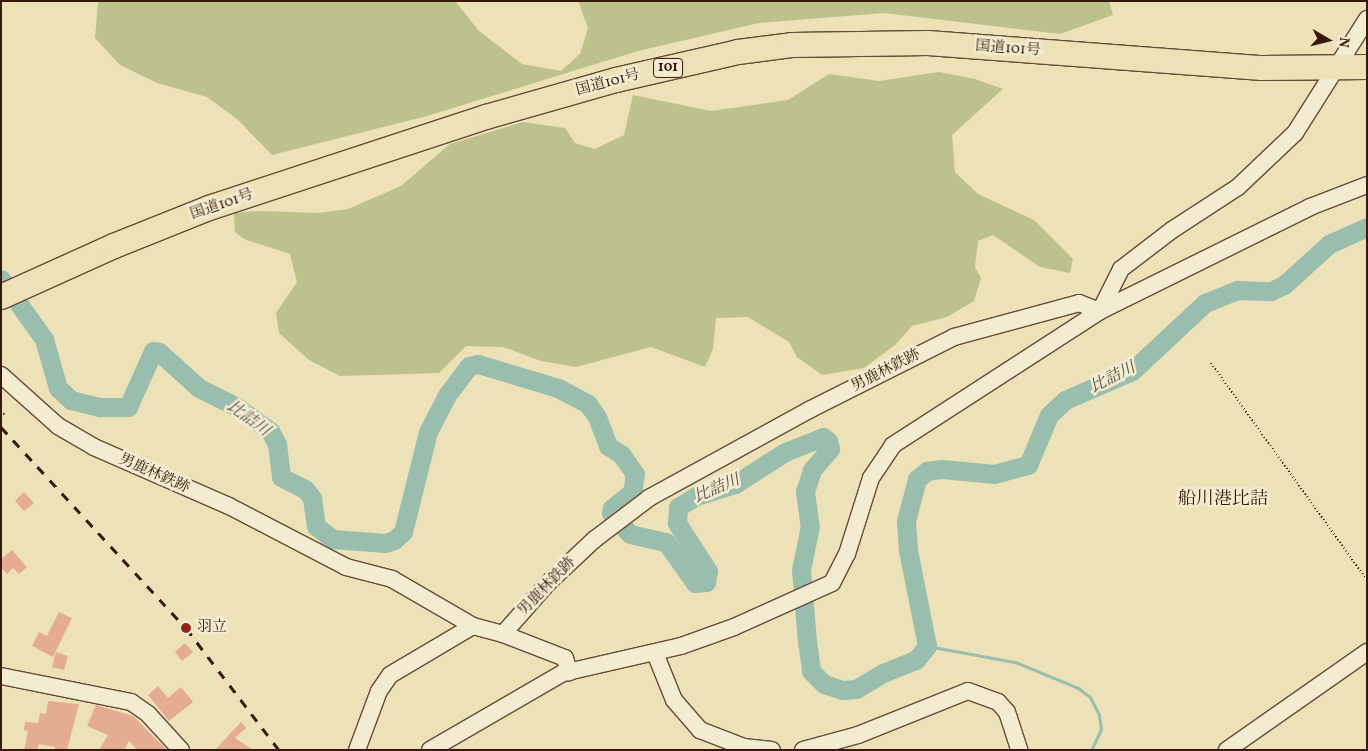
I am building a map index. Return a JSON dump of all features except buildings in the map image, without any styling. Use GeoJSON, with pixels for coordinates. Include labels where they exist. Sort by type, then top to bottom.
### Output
{"type":"FeatureCollection","features":[{"type":"Feature","properties":{"kind":"highway","name":"国道101号"},"geometry":{"type":"LineString","coordinates":[[1,297],[209,208],[468,123],[616,80],[738,52],[792,45],[928,43],[1262,68],[1367,68]]}},
{"type":"Feature","properties":{"kind":"street"},"geometry":{"type":"LineString","coordinates":[[1100,311],[1120,269],[1164,235],[1238,187],[1295,133],[1367,19]]}},
{"type":"Feature","properties":{"kind":"street"},"geometry":{"type":"LineString","coordinates":[[430,750],[531,689],[569,672],[655,652],[734,627],[832,583],[839,574],[871,478],[894,445],[1100,311],[1310,207],[1367,184]]}},
{"type":"Feature","properties":{"kind":"street","name":"男鹿林鉄跡"},"geometry":{"type":"LineString","coordinates":[[1,376],[58,426],[94,447],[228,506],[346,567],[392,579],[473,626],[503,634],[549,582],[595,539],[649,498],[699,470],[954,337],[1079,302],[1100,311]]}},
{"type":"Feature","properties":{"kind":"street"},"geometry":{"type":"LineString","coordinates":[[357,750],[379,690],[390,675],[473,626]]}},
{"type":"Feature","properties":{"kind":"street"},"geometry":{"type":"LineString","coordinates":[[503,634],[565,658],[569,672]]}},
{"type":"Feature","properties":{"kind":"street"},"geometry":{"type":"LineString","coordinates":[[655,652],[674,700],[700,730],[744,747],[772,750]]}},
{"type":"Feature","properties":{"kind":"street"},"geometry":{"type":"LineString","coordinates":[[1227,750],[1367,652]]}},
{"type":"Feature","properties":{"kind":"street"},"geometry":{"type":"LineString","coordinates":[[1,676],[131,702],[148,714],[181,750]]}},
{"type":"Feature","properties":{"kind":"street"},"geometry":{"type":"LineString","coordinates":[[803,750],[858,735],[968,691],[998,702],[1007,712],[1019,750]]}},
{"type":"Feature","properties":{"kind":"path"},"geometry":{"type":"LineString","coordinates":[[1211,363],[1367,580]]}},
{"type":"Feature","properties":{"kind":"path"},"geometry":{"type":"LineString","coordinates":[[1,411],[5,415]]}},
{"type":"Feature","properties":{"kind":"green space"},"geometry":{"type":"Polygon","coordinates":[[[98,1],[455,1],[479,31],[522,64],[561,71],[580,54],[588,28],[578,1],[1109,1],[1113,15],[1060,34],[884,13],[759,23],[638,51],[427,116],[272,155],[237,119],[207,97],[157,83],[120,65],[95,38],[98,1]]]}},
{"type":"Feature","properties":{"kind":"green space"},"geometry":{"type":"Polygon","coordinates":[[[939,72],[975,79],[1003,89],[952,135],[955,172],[978,194],[1034,220],[1073,259],[1070,273],[1040,267],[993,235],[978,241],[975,267],[981,278],[974,301],[947,317],[912,326],[895,345],[864,368],[822,375],[797,357],[789,342],[748,317],[716,318],[713,349],[705,367],[651,347],[576,367],[541,361],[503,347],[466,346],[439,373],[340,376],[309,360],[279,333],[276,313],[297,282],[290,254],[244,239],[235,232],[234,213],[261,211],[318,213],[348,209],[401,186],[450,144],[523,122],[565,128],[575,143],[595,149],[624,135],[633,95],[711,111],[788,100],[829,74],[879,81],[939,72]]]}},
{"type":"Feature","properties":{"kind":"waterway","name":"比詰川"},"geometry":{"type":"LineString","coordinates":[[1,279],[44,339],[58,388],[71,400],[100,407],[128,407],[153,351],[159,352],[199,388],[237,407],[270,431],[277,444],[281,477],[305,489],[312,498],[316,526],[332,539],[385,543],[394,540],[403,532],[428,432],[447,395],[469,366],[478,364],[558,388],[588,404],[597,417],[608,446],[621,454],[635,474],[632,492],[612,508],[611,513],[630,534],[666,542],[695,583],[706,582],[708,571],[677,523],[678,507],[696,496],[735,484],[785,452],[823,437],[828,441],[830,449],[812,470],[805,492],[810,526],[801,570],[811,671],[824,684],[843,690],[856,689],[883,673],[916,660],[927,646],[908,550],[906,521],[917,479],[927,471],[942,469],[994,474],[1028,465],[1049,415],[1065,400],[1132,371],[1205,303],[1238,290],[1271,291],[1284,285],[1329,244],[1367,227]]}},
{"type":"Feature","properties":{"kind":"waterway"},"geometry":{"type":"LineString","coordinates":[[927,646],[1015,662],[1078,688],[1090,697],[1099,715],[1101,729],[1091,750]]}},
{"type":"Feature","properties":{"kind":"railway"},"geometry":{"type":"LineString","coordinates":[[1,427],[186,628],[279,750]]}},
{"type":"Feature","properties":{"kind":"place","name":"羽立"},"geometry":{"type":"Point","coordinates":[186,628]}},
{"type":"Feature","properties":{"kind":"district","name":"船川港比詰"},"geometry":{"type":"Point","coordinates":[1223,500]}}]}
